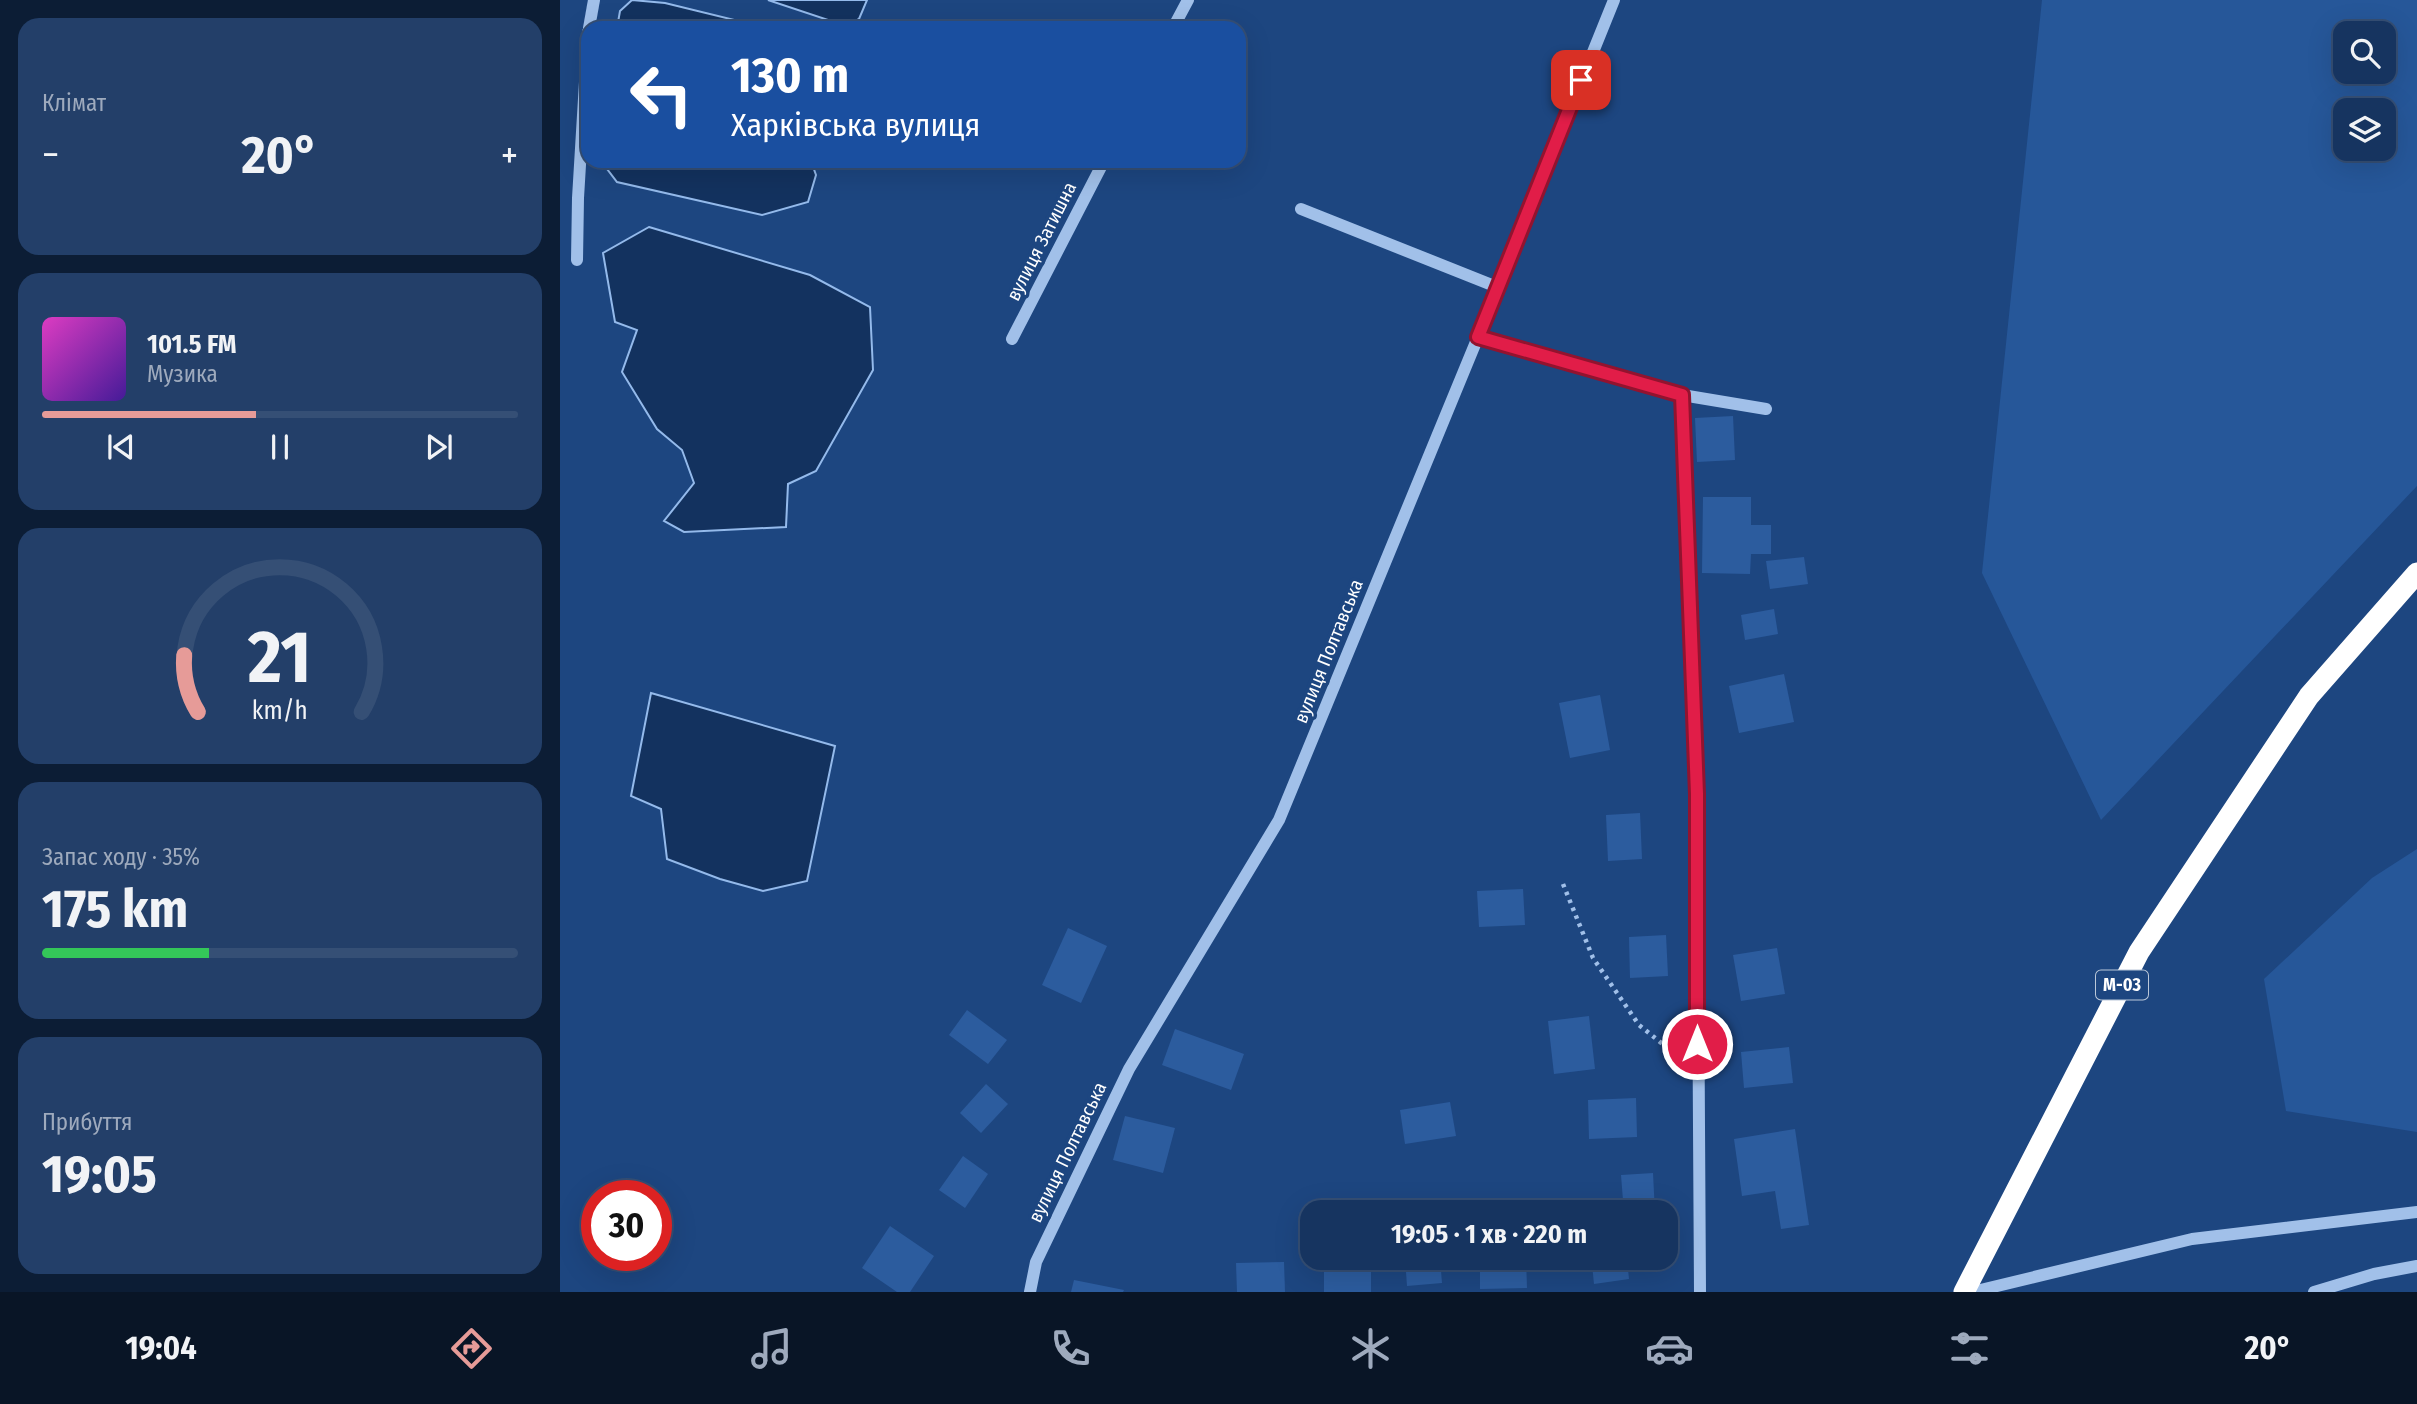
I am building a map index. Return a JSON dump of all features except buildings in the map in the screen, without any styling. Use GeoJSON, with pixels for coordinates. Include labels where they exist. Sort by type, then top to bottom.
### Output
{"type":"FeatureCollection","features":[{"type":"Feature","properties":{"kind":"highway","name":"М-03"},"geometry":{"type":"LineString","coordinates":[[1964,1292],[2139,952],[2309,696],[2417,573]]}},
{"type":"Feature","properties":{"kind":"street"},"geometry":{"type":"LineString","coordinates":[[590,21],[594,0]]}},
{"type":"Feature","properties":{"kind":"street"},"geometry":{"type":"LineString","coordinates":[[1177,21],[1188,0]]}},
{"type":"Feature","properties":{"kind":"street","name":"вулиця Полтавська"},"geometry":{"type":"LineString","coordinates":[[1030,1292],[1036,1262],[1129,1069],[1279,820],[1614,0]]}},
{"type":"Feature","properties":{"kind":"street"},"geometry":{"type":"LineString","coordinates":[[577,260],[581,148]]}},
{"type":"Feature","properties":{"kind":"street","name":"вулиця Затишна"},"geometry":{"type":"LineString","coordinates":[[1012,339],[1100,168]]}},
{"type":"Feature","properties":{"kind":"street"},"geometry":{"type":"LineString","coordinates":[[1301,209],[1497,287]]}},
{"type":"Feature","properties":{"kind":"street"},"geometry":{"type":"LineString","coordinates":[[1478,337],[1682,395],[1766,409]]}},
{"type":"Feature","properties":{"kind":"street"},"geometry":{"type":"LineString","coordinates":[[1682,395],[1697,794],[1700,1292]]}},
{"type":"Feature","properties":{"kind":"street"},"geometry":{"type":"LineString","coordinates":[[1972,1292],[2192,1239],[2417,1212]]}},
{"type":"Feature","properties":{"kind":"street"},"geometry":{"type":"LineString","coordinates":[[2314,1292],[2374,1274],[2417,1266]]}},
{"type":"Feature","properties":{"kind":"path"},"geometry":{"type":"LineString","coordinates":[[1563,884],[1593,958],[1639,1025],[1698,1072]]}},
{"type":"Feature","properties":{"kind":"shaded area"},"geometry":{"type":"Polygon","coordinates":[[[632,0],[665,3],[738,21],[618,21],[620,11],[632,0]]]}},
{"type":"Feature","properties":{"kind":"shaded area"},"geometry":{"type":"Polygon","coordinates":[[[768,0],[867,0],[859,19],[831,21],[768,0]]]}},
{"type":"Feature","properties":{"kind":"shaded area"},"geometry":{"type":"Polygon","coordinates":[[[2042,0],[2417,0],[2417,486],[2101,820],[1982,573],[2042,0]]]}},
{"type":"Feature","properties":{"kind":"shaded area"},"geometry":{"type":"Polygon","coordinates":[[[606,168],[814,168],[816,175],[808,202],[762,215],[617,182],[606,168]]]}},
{"type":"Feature","properties":{"kind":"shaded area"},"geometry":{"type":"Polygon","coordinates":[[[649,227],[810,275],[870,307],[873,370],[816,471],[788,484],[786,527],[684,532],[664,521],[694,483],[682,450],[657,429],[622,372],[637,330],[615,322],[603,253],[649,227]]]}},
{"type":"Feature","properties":{"kind":"shaded area"},"geometry":{"type":"Polygon","coordinates":[[[651,693],[835,746],[807,881],[763,891],[720,879],[667,859],[661,809],[631,796],[651,693]]]}},
{"type":"Feature","properties":{"kind":"shaded area"},"geometry":{"type":"Polygon","coordinates":[[[2417,849],[2417,1132],[2286,1111],[2264,979],[2372,878],[2417,849]]]}},
{"type":"Feature","properties":{"kind":"route"},"geometry":{"type":"LineString","coordinates":[[1581,80],[1478,337],[1682,395],[1697,794],[1697,1044]]}}]}
